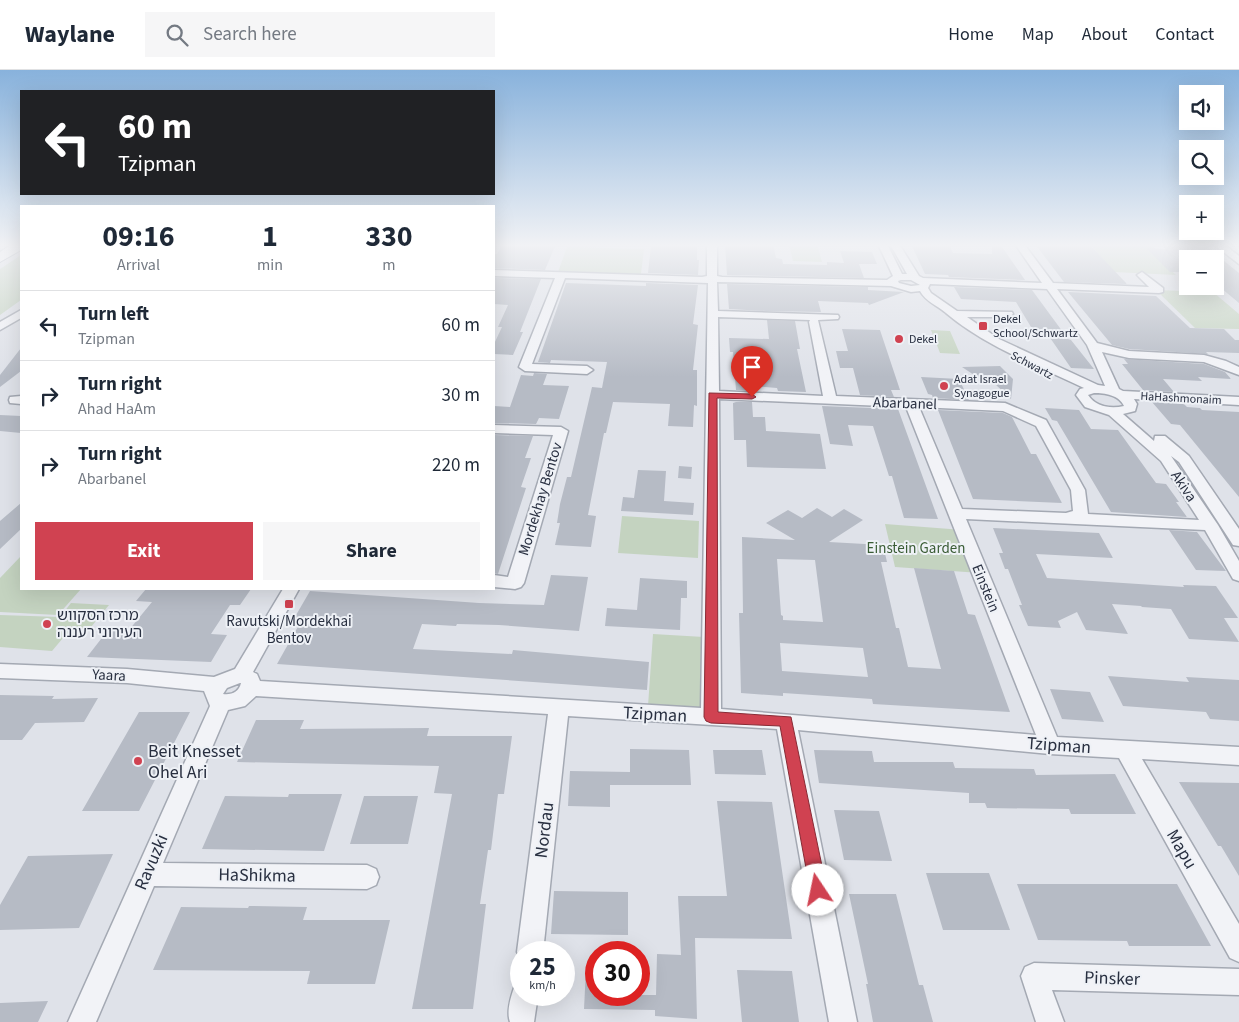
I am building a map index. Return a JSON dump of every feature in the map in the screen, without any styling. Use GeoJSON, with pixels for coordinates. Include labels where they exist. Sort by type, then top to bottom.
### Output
{"type":"FeatureCollection","features":[{"type":"Feature","properties":{"kind":"street"},"geometry":{"type":"LineString","coordinates":[[555,288],[525,367],[587,370]]}},
{"type":"Feature","properties":{"kind":"street"},"geometry":{"type":"LineString","coordinates":[[711,717],[713,288]]}},
{"type":"Feature","properties":{"kind":"street","name":"Schwartz"},"geometry":{"type":"LineString","coordinates":[[924,288],[927,295],[995,341],[1090,390]]}},
{"type":"Feature","properties":{"kind":"street"},"geometry":{"type":"LineString","coordinates":[[1047,288],[1093,345],[1118,394],[1131,404],[1130,408],[1119,411],[1103,410],[1088,403],[1082,395],[1090,390]]}},
{"type":"Feature","properties":{"kind":"street"},"geometry":{"type":"LineString","coordinates":[[1114,288],[1159,290],[1157,288]]}},
{"type":"Feature","properties":{"kind":"street","name":"Schwartz"},"geometry":{"type":"LineString","coordinates":[[906,289],[915,297],[1003,350],[1090,390]]}},
{"type":"Feature","properties":{"kind":"street"},"geometry":{"type":"LineString","coordinates":[[0,328],[20,314]]}},
{"type":"Feature","properties":{"kind":"street"},"geometry":{"type":"LineString","coordinates":[[713,314],[834,317]]}},
{"type":"Feature","properties":{"kind":"street"},"geometry":{"type":"LineString","coordinates":[[953,314],[1008,314]]}},
{"type":"Feature","properties":{"kind":"street"},"geometry":{"type":"LineString","coordinates":[[814,322],[830,400]]}},
{"type":"Feature","properties":{"kind":"street"},"geometry":{"type":"LineString","coordinates":[[1093,345],[1120,354],[1205,358],[1224,363],[1239,371]]}},
{"type":"Feature","properties":{"kind":"street","name":"HaHashmonaim"},"geometry":{"type":"LineString","coordinates":[[1090,390],[1118,394],[1239,401]]}},
{"type":"Feature","properties":{"kind":"street","name":"Abarbanel"},"geometry":{"type":"LineString","coordinates":[[713,395],[1005,407],[1041,423],[1078,490],[1081,514],[1068,518]]}},
{"type":"Feature","properties":{"kind":"street","name":"Einstein"},"geometry":{"type":"LineString","coordinates":[[912,402],[1050,745]]}},
{"type":"Feature","properties":{"kind":"street","name":"Akiva"},"geometry":{"type":"LineString","coordinates":[[1119,411],[1166,458],[1210,525],[1239,575]]}},
{"type":"Feature","properties":{"kind":"street","name":"Akiva"},"geometry":{"type":"LineString","coordinates":[[1119,411],[1184,459],[1239,541]]}},
{"type":"Feature","properties":{"kind":"street","name":"Mordekhay Bentov"},"geometry":{"type":"LineString","coordinates":[[495,429],[561,431],[515,583],[495,581]]}},
{"type":"Feature","properties":{"kind":"street"},"geometry":{"type":"LineString","coordinates":[[956,514],[1210,525]]}},
{"type":"Feature","properties":{"kind":"street"},"geometry":{"type":"LineString","coordinates":[[246,682],[290,590]]}},
{"type":"Feature","properties":{"kind":"street","name":"Yaara"},"geometry":{"type":"LineString","coordinates":[[0,671],[127,676],[219,694],[235,702],[242,698],[246,682]]}},
{"type":"Feature","properties":{"kind":"street","name":"Tzipman"},"geometry":{"type":"LineString","coordinates":[[246,682],[559,708],[786,721],[1050,745],[1239,756]]}},
{"type":"Feature","properties":{"kind":"street","name":"Ravuzki"},"geometry":{"type":"LineString","coordinates":[[82,1022],[146,874],[219,694]]}},
{"type":"Feature","properties":{"kind":"street","name":"Nordau"},"geometry":{"type":"LineString","coordinates":[[531,941],[559,708]]}},
{"type":"Feature","properties":{"kind":"street"},"geometry":{"type":"LineString","coordinates":[[786,721],[843,1022]]}},
{"type":"Feature","properties":{"kind":"street","name":"Mapu"},"geometry":{"type":"LineString","coordinates":[[1126,750],[1239,949]]}},
{"type":"Feature","properties":{"kind":"street","name":"HaShikma"},"geometry":{"type":"LineString","coordinates":[[146,874],[367,877]]}},
{"type":"Feature","properties":{"kind":"street","name":"Pinsker"},"geometry":{"type":"LineString","coordinates":[[1050,1022],[1034,976],[1239,982]]}},
{"type":"Feature","properties":{"kind":"green space"},"geometry":{"type":"Polygon","coordinates":[[[0,288],[20,288],[20,301],[0,315],[0,288]]]}},
{"type":"Feature","properties":{"kind":"green space"},"geometry":{"type":"Polygon","coordinates":[[[1156,290],[1179,291],[1179,295],[1217,295],[1239,314],[1239,329],[1195,328],[1156,290]]]}},
{"type":"Feature","properties":{"kind":"green space"},"geometry":{"type":"Polygon","coordinates":[[[931,330],[950,331],[960,354],[940,353],[931,330]]]}},
{"type":"Feature","properties":{"kind":"green space"},"geometry":{"type":"Polygon","coordinates":[[[622,516],[699,521],[698,558],[618,553],[622,516]]]}},
{"type":"Feature","properties":{"kind":"green space","name":"Einstein Garden"},"geometry":{"type":"Polygon","coordinates":[[[885,524],[963,530],[980,573],[895,567],[885,524]]]}},
{"type":"Feature","properties":{"kind":"green space"},"geometry":{"type":"Polygon","coordinates":[[[20,557],[20,590],[80,590],[58,615],[0,612],[0,578],[20,557]]]}},
{"type":"Feature","properties":{"kind":"green space","name":"מרכז הסקווש העירוני רעננה"},"geometry":{"type":"Polygon","coordinates":[[[71,603],[109,605],[87,632],[77,631],[71,639],[63,638],[52,651],[0,647],[0,615],[60,617],[71,603]]]}},
{"type":"Feature","properties":{"kind":"green space"},"geometry":{"type":"Polygon","coordinates":[[[653,634],[704,637],[703,709],[648,706],[653,634]]]}},
{"type":"Feature","properties":{"kind":"building"},"geometry":{"type":"Polygon","coordinates":[[[495,288],[537,288],[520,332],[523,332],[513,355],[495,354],[495,342],[502,327],[498,327],[508,305],[495,304],[495,288]]]}},
{"type":"Feature","properties":{"kind":"building"},"geometry":{"type":"Polygon","coordinates":[[[564,288],[698,288],[693,324],[698,325],[693,370],[697,370],[697,406],[694,405],[693,427],[668,426],[670,404],[613,402],[606,433],[604,433],[588,515],[596,516],[591,547],[555,545],[560,523],[557,523],[560,504],[567,477],[571,477],[592,387],[602,388],[607,362],[551,360],[550,363],[538,362],[564,288]]]}},
{"type":"Feature","properties":{"kind":"building"},"geometry":{"type":"Polygon","coordinates":[[[727,288],[868,288],[868,290],[904,292],[869,305],[868,303],[818,301],[821,312],[729,309],[727,288]]]}},
{"type":"Feature","properties":{"kind":"building"},"geometry":{"type":"Polygon","coordinates":[[[955,288],[1032,290],[1068,339],[1071,340],[1094,369],[1071,368],[1046,332],[1034,332],[1016,302],[961,299],[955,288]]]}},
{"type":"Feature","properties":{"kind":"building"},"geometry":{"type":"Polygon","coordinates":[[[1224,288],[1239,288],[1239,303],[1224,291],[1224,288]]]}},
{"type":"Feature","properties":{"kind":"building"},"geometry":{"type":"Polygon","coordinates":[[[1068,292],[1156,296],[1190,328],[1224,329],[1235,340],[1239,340],[1239,353],[1206,352],[1208,354],[1129,349],[1112,345],[1068,292]]]}},
{"type":"Feature","properties":{"kind":"building"},"geometry":{"type":"Polygon","coordinates":[[[767,320],[795,321],[800,349],[797,349],[806,392],[778,391],[777,388],[751,386],[751,391],[736,390],[733,352],[730,352],[729,338],[769,339],[767,320]]]}},
{"type":"Feature","properties":{"kind":"building"},"geometry":{"type":"Polygon","coordinates":[[[842,329],[880,330],[900,390],[891,390],[894,397],[860,395],[853,368],[840,368],[836,351],[848,351],[842,329]]]}},
{"type":"Feature","properties":{"kind":"building"},"geometry":{"type":"Polygon","coordinates":[[[20,349],[20,372],[0,387],[0,375],[20,349]]]}},
{"type":"Feature","properties":{"kind":"building"},"geometry":{"type":"Polygon","coordinates":[[[1124,359],[1204,364],[1225,372],[1231,379],[1198,377],[1202,381],[1163,379],[1174,392],[1143,390],[1122,364],[1128,364],[1124,359]]]}},
{"type":"Feature","properties":{"kind":"building"},"geometry":{"type":"Polygon","coordinates":[[[1000,366],[1013,379],[1011,399],[995,384],[986,383],[962,367],[1000,366]]]}},
{"type":"Feature","properties":{"kind":"building"},"geometry":{"type":"Polygon","coordinates":[[[534,373],[547,374],[543,385],[569,386],[559,419],[539,418],[536,424],[495,423],[495,406],[510,407],[521,375],[533,376],[534,373]]]}},
{"type":"Feature","properties":{"kind":"building","name":"Adat Israel Synagogue"},"geometry":{"type":"Polygon","coordinates":[[[921,377],[959,379],[969,400],[933,398],[932,395],[928,394],[921,377]]]}},
{"type":"Feature","properties":{"kind":"building"},"geometry":{"type":"Polygon","coordinates":[[[752,402],[753,417],[765,417],[766,431],[820,434],[826,469],[747,467],[746,440],[734,440],[733,403],[752,402]]]}},
{"type":"Feature","properties":{"kind":"building"},"geometry":{"type":"Polygon","coordinates":[[[1152,402],[1184,404],[1187,407],[1200,408],[1202,410],[1239,412],[1239,497],[1180,425],[1171,424],[1152,402]]]}},
{"type":"Feature","properties":{"kind":"building"},"geometry":{"type":"Polygon","coordinates":[[[822,406],[898,409],[938,519],[904,518],[892,476],[889,476],[873,426],[848,425],[853,446],[830,444],[822,406]]]}},
{"type":"Feature","properties":{"kind":"building"},"geometry":{"type":"Polygon","coordinates":[[[1045,408],[1079,410],[1091,429],[1118,430],[1156,483],[1166,484],[1187,517],[1111,512],[1057,421],[1052,420],[1045,408]]]}},
{"type":"Feature","properties":{"kind":"building"},"geometry":{"type":"Polygon","coordinates":[[[938,410],[1003,413],[1012,417],[1031,454],[1036,454],[1062,503],[973,499],[938,410]]]}},
{"type":"Feature","properties":{"kind":"building"},"geometry":{"type":"Polygon","coordinates":[[[0,415],[20,416],[20,433],[0,431],[0,415]]]}},
{"type":"Feature","properties":{"kind":"building"},"geometry":{"type":"Polygon","coordinates":[[[495,435],[533,436],[525,458],[531,458],[521,487],[526,488],[498,574],[495,573],[495,435]]]}},
{"type":"Feature","properties":{"kind":"building"},"geometry":{"type":"Polygon","coordinates":[[[679,466],[692,467],[691,479],[678,478],[679,466]]]}},
{"type":"Feature","properties":{"kind":"building"},"geometry":{"type":"Polygon","coordinates":[[[638,470],[666,471],[664,501],[694,503],[693,515],[621,511],[623,497],[634,498],[638,470]]]}},
{"type":"Feature","properties":{"kind":"building"},"geometry":{"type":"Polygon","coordinates":[[[20,504],[20,530],[0,549],[0,521],[20,504]]]}},
{"type":"Feature","properties":{"kind":"building"},"geometry":{"type":"Polygon","coordinates":[[[817,508],[832,517],[844,509],[863,520],[829,542],[883,545],[887,562],[881,562],[896,628],[899,628],[908,667],[941,669],[914,568],[954,571],[968,614],[975,615],[1010,712],[873,704],[872,699],[783,693],[783,696],[741,693],[739,613],[743,613],[742,537],[795,540],[766,523],[788,510],[802,518],[817,508]],[[777,559],[781,615],[783,620],[823,622],[815,560],[777,559]],[[780,643],[782,671],[868,677],[863,648],[780,643]]]}},
{"type":"Feature","properties":{"kind":"building"},"geometry":{"type":"Polygon","coordinates":[[[993,528],[1099,533],[1113,558],[1036,554],[1047,578],[1184,587],[1183,585],[1216,586],[1238,618],[1224,618],[1239,642],[1189,639],[1171,609],[1141,606],[1112,604],[1128,634],[1086,630],[1077,612],[1058,621],[1061,628],[1028,626],[1019,605],[1022,605],[1008,569],[1005,569],[999,553],[1003,553],[993,528]]]}},
{"type":"Feature","properties":{"kind":"building"},"geometry":{"type":"Polygon","coordinates":[[[1169,530],[1197,532],[1226,571],[1196,570],[1169,530]]]}},
{"type":"Feature","properties":{"kind":"building"},"geometry":{"type":"Polygon","coordinates":[[[551,575],[588,577],[579,631],[499,625],[457,624],[456,626],[422,624],[413,649],[512,654],[513,650],[649,662],[647,690],[277,664],[300,623],[292,622],[310,591],[479,603],[544,605],[551,575]]]}},
{"type":"Feature","properties":{"kind":"building"},"geometry":{"type":"Polygon","coordinates":[[[640,578],[687,581],[687,598],[681,598],[680,630],[605,626],[607,608],[637,610],[640,578]]]}},
{"type":"Feature","properties":{"kind":"building"},"geometry":{"type":"Polygon","coordinates":[[[145,590],[250,590],[240,605],[230,605],[211,634],[227,635],[211,662],[87,657],[108,630],[129,630],[152,602],[136,601],[145,590]]]}},
{"type":"Feature","properties":{"kind":"building"},"geometry":{"type":"Polygon","coordinates":[[[1108,676],[1189,682],[1186,677],[1239,680],[1239,721],[1210,719],[1206,712],[1123,706],[1108,676]]]}},
{"type":"Feature","properties":{"kind":"building"},"geometry":{"type":"Polygon","coordinates":[[[1050,689],[1090,692],[1104,722],[1062,719],[1050,689]]]}},
{"type":"Feature","properties":{"kind":"building"},"geometry":{"type":"Polygon","coordinates":[[[0,695],[54,696],[52,699],[98,698],[84,722],[35,723],[22,740],[0,740],[0,695]]]}},
{"type":"Feature","properties":{"kind":"building","name":"Beit Knesset Ohel Ari"},"geometry":{"type":"Polygon","coordinates":[[[139,712],[190,712],[139,811],[82,811],[139,712]]]}},
{"type":"Feature","properties":{"kind":"building"},"geometry":{"type":"Polygon","coordinates":[[[256,720],[304,720],[300,729],[429,728],[427,736],[512,736],[504,794],[498,794],[491,850],[488,850],[480,904],[486,904],[473,1009],[412,1009],[452,794],[434,793],[439,766],[237,762],[256,720]]]}},
{"type":"Feature","properties":{"kind":"building"},"geometry":{"type":"Polygon","coordinates":[[[630,749],[689,750],[691,785],[610,785],[610,807],[568,806],[570,771],[630,772],[630,749]]]}},
{"type":"Feature","properties":{"kind":"building"},"geometry":{"type":"Polygon","coordinates":[[[713,750],[762,750],[766,775],[715,774],[713,750]]]}},
{"type":"Feature","properties":{"kind":"building"},"geometry":{"type":"Polygon","coordinates":[[[814,750],[872,751],[874,762],[953,762],[955,768],[1034,769],[1036,775],[1115,774],[1136,814],[1071,814],[1069,809],[987,808],[985,803],[969,803],[969,793],[819,783],[814,750]]]}},
{"type":"Feature","properties":{"kind":"building"},"geometry":{"type":"Polygon","coordinates":[[[1179,782],[1239,783],[1239,876],[1221,846],[1218,846],[1179,782]]]}},
{"type":"Feature","properties":{"kind":"building"},"geometry":{"type":"Polygon","coordinates":[[[289,794],[342,794],[324,851],[202,849],[225,796],[288,797],[289,794]]]}},
{"type":"Feature","properties":{"kind":"building"},"geometry":{"type":"Polygon","coordinates":[[[364,796],[418,796],[408,844],[350,844],[364,796]]]}},
{"type":"Feature","properties":{"kind":"building"},"geometry":{"type":"Polygon","coordinates":[[[717,801],[772,802],[792,939],[695,938],[697,1019],[655,1016],[655,1010],[584,1009],[585,989],[585,1006],[650,1006],[650,995],[656,995],[657,954],[681,955],[678,896],[727,896],[717,801]]]}},
{"type":"Feature","properties":{"kind":"building"},"geometry":{"type":"Polygon","coordinates":[[[834,810],[879,811],[892,861],[844,860],[834,810]]]}},
{"type":"Feature","properties":{"kind":"building"},"geometry":{"type":"Polygon","coordinates":[[[113,854],[79,928],[0,930],[0,905],[28,856],[113,854]]]}},
{"type":"Feature","properties":{"kind":"building"},"geometry":{"type":"Polygon","coordinates":[[[926,873],[989,873],[1010,930],[943,930],[926,873]]]}},
{"type":"Feature","properties":{"kind":"building"},"geometry":{"type":"Polygon","coordinates":[[[1017,884],[1177,884],[1211,946],[1129,946],[1127,941],[1038,940],[1017,884]]]}},
{"type":"Feature","properties":{"kind":"building"},"geometry":{"type":"Polygon","coordinates":[[[554,891],[628,892],[628,935],[551,934],[554,891]]]}},
{"type":"Feature","properties":{"kind":"building"},"geometry":{"type":"Polygon","coordinates":[[[849,894],[896,894],[919,985],[923,985],[933,1022],[873,1022],[866,984],[868,984],[849,894]]]}},
{"type":"Feature","properties":{"kind":"building"},"geometry":{"type":"Polygon","coordinates":[[[249,906],[307,907],[303,920],[390,920],[375,984],[307,984],[310,971],[153,970],[181,907],[248,908],[249,906]]]}},
{"type":"Feature","properties":{"kind":"building"},"geometry":{"type":"Polygon","coordinates":[[[737,970],[792,971],[799,1022],[742,1022],[737,970]]]}},
{"type":"Feature","properties":{"kind":"building"},"geometry":{"type":"Polygon","coordinates":[[[48,1001],[38,1022],[0,1022],[0,1003],[48,1001]]]}},
{"type":"Feature","properties":{"kind":"place","name":"Dekel School/Schwartz"},"geometry":{"type":"Point","coordinates":[983,326]}},
{"type":"Feature","properties":{"kind":"place","name":"Dekel"},"geometry":{"type":"Point","coordinates":[899,339]}},
{"type":"Feature","properties":{"kind":"place","name":"Adat Israel Synagogue"},"geometry":{"type":"Point","coordinates":[944,386]}},
{"type":"Feature","properties":{"kind":"place","name":"Ravutski/Mordekhai Bentov"},"geometry":{"type":"Point","coordinates":[289,604]}},
{"type":"Feature","properties":{"kind":"place","name":"מרכז הסקווש העירוני רעננה"},"geometry":{"type":"Point","coordinates":[47,624]}},
{"type":"Feature","properties":{"kind":"place","name":"Beit Knesset Ohel Ari"},"geometry":{"type":"Point","coordinates":[138,761]}},
{"type":"Feature","properties":{"kind":"route"},"geometry":{"type":"LineString","coordinates":[[752,397],[713,395],[711,717],[786,721],[818,890]]}}]}
